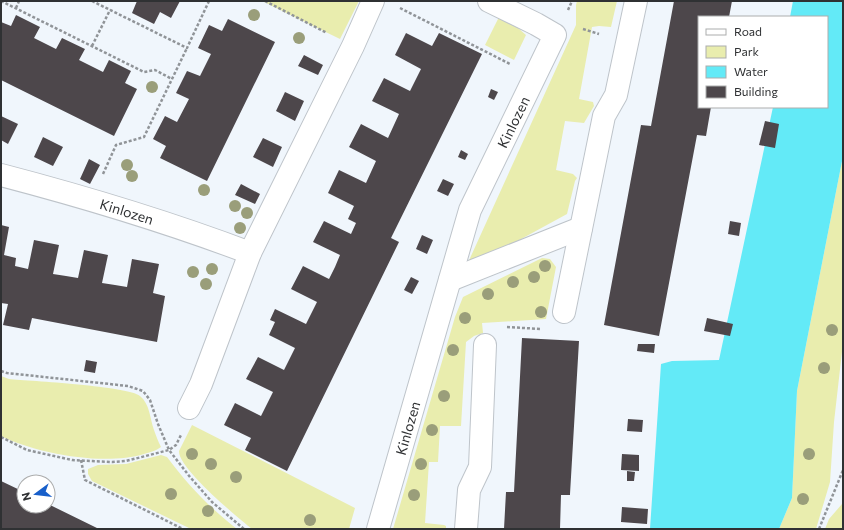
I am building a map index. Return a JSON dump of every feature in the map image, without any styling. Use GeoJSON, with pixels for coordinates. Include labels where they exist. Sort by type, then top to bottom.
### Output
{"type":"FeatureCollection","features":[{"type":"Feature","properties":{"kind":"street"},"geometry":{"type":"LineString","coordinates":[[189,408],[201,384],[250,253],[353,46],[373,1]]}},
{"type":"Feature","properties":{"kind":"street","name":"Kinlozen"},"geometry":{"type":"LineString","coordinates":[[378,529],[470,210],[555,35],[490,1]]}},
{"type":"Feature","properties":{"kind":"street"},"geometry":{"type":"LineString","coordinates":[[564,312],[604,116],[616,95],[636,1]]}},
{"type":"Feature","properties":{"kind":"street","name":"Kinlozen"},"geometry":{"type":"LineString","coordinates":[[1,175],[92,200],[174,225],[250,253]]}},
{"type":"Feature","properties":{"kind":"street"},"geometry":{"type":"LineString","coordinates":[[450,280],[581,228]]}},
{"type":"Feature","properties":{"kind":"street"},"geometry":{"type":"LineString","coordinates":[[466,529],[469,490],[480,468],[485,345]]}},
{"type":"Feature","properties":{"kind":"path"},"geometry":{"type":"LineString","coordinates":[[1,1],[144,72],[155,70],[172,79]]}},
{"type":"Feature","properties":{"kind":"path"},"geometry":{"type":"LineString","coordinates":[[16,8],[19,1]]}},
{"type":"Feature","properties":{"kind":"path"},"geometry":{"type":"LineString","coordinates":[[92,1],[187,48]]}},
{"type":"Feature","properties":{"kind":"path"},"geometry":{"type":"LineString","coordinates":[[92,200],[116,145],[144,137],[209,1]]}},
{"type":"Feature","properties":{"kind":"path"},"geometry":{"type":"LineString","coordinates":[[265,1],[353,46]]}},
{"type":"Feature","properties":{"kind":"path"},"geometry":{"type":"LineString","coordinates":[[399,8],[535,76]]}},
{"type":"Feature","properties":{"kind":"path"},"geometry":{"type":"LineString","coordinates":[[92,46],[110,10]]}},
{"type":"Feature","properties":{"kind":"path"},"geometry":{"type":"LineString","coordinates":[[582,28],[595,34],[628,39]]}},
{"type":"Feature","properties":{"kind":"path"},"geometry":{"type":"LineString","coordinates":[[485,345],[492,336],[492,326],[556,330],[564,312]]}},
{"type":"Feature","properties":{"kind":"path"},"geometry":{"type":"LineString","coordinates":[[1,371],[7,373],[128,386],[144,391],[150,400],[169,450],[212,502],[244,529]]}},
{"type":"Feature","properties":{"kind":"path"},"geometry":{"type":"LineString","coordinates":[[1,437],[27,450],[72,460],[126,461],[169,450],[176,445],[190,414],[189,408]]}},
{"type":"Feature","properties":{"kind":"path"},"geometry":{"type":"LineString","coordinates":[[80,460],[85,480],[184,529]]}},
{"type":"Feature","properties":{"kind":"path"},"geometry":{"type":"LineString","coordinates":[[819,529],[843,470]]}},
{"type":"Feature","properties":{"kind":"green space"},"geometry":{"type":"Polygon","coordinates":[[[262,1],[359,1],[340,39],[262,1]]]}},
{"type":"Feature","properties":{"kind":"green space"},"geometry":{"type":"Polygon","coordinates":[[[577,1],[617,1],[611,27],[592,27],[579,99],[593,102],[594,106],[584,123],[565,121],[556,170],[573,174],[577,178],[567,214],[466,267],[576,25],[577,1]]]}},
{"type":"Feature","properties":{"kind":"green space"},"geometry":{"type":"Polygon","coordinates":[[[498,19],[518,28],[526,35],[514,60],[485,45],[498,19]]]}},
{"type":"Feature","properties":{"kind":"green space"},"geometry":{"type":"Polygon","coordinates":[[[843,156],[843,343],[834,422],[830,482],[816,529],[779,529],[792,498],[797,391],[843,156]]]}},
{"type":"Feature","properties":{"kind":"green space"},"geometry":{"type":"Polygon","coordinates":[[[542,258],[550,259],[556,267],[546,319],[482,323],[483,333],[474,336],[466,342],[461,426],[440,426],[438,462],[429,462],[425,523],[444,525],[446,526],[446,529],[393,529],[455,317],[463,297],[542,258]]]}},
{"type":"Feature","properties":{"kind":"green space"},"geometry":{"type":"Polygon","coordinates":[[[1,376],[9,379],[118,389],[132,392],[140,396],[146,403],[161,447],[151,452],[128,457],[110,459],[91,458],[52,453],[33,448],[1,436],[1,376]]]}},
{"type":"Feature","properties":{"kind":"green space"},"geometry":{"type":"Polygon","coordinates":[[[192,425],[355,508],[349,529],[252,529],[210,492],[188,469],[181,459],[179,451],[192,425]]]}},
{"type":"Feature","properties":{"kind":"green space"},"geometry":{"type":"Polygon","coordinates":[[[161,455],[167,457],[200,496],[237,529],[191,529],[92,481],[88,474],[88,469],[98,465],[126,464],[161,455]]]}},
{"type":"Feature","properties":{"kind":"green space"},"geometry":{"type":"Polygon","coordinates":[[[842,504],[843,529],[825,529],[829,519],[842,504]]]}},
{"type":"Feature","properties":{"kind":"water"},"geometry":{"type":"Polygon","coordinates":[[[793,1],[843,1],[843,156],[797,391],[792,498],[779,529],[650,529],[661,364],[672,361],[719,360],[773,108],[828,108],[828,16],[790,16],[793,1]]]}},
{"type":"Feature","properties":{"kind":"building"},"geometry":{"type":"Polygon","coordinates":[[[137,1],[180,1],[171,18],[160,12],[154,24],[132,13],[137,1]]]}},
{"type":"Feature","properties":{"kind":"building"},"geometry":{"type":"Polygon","coordinates":[[[674,1],[732,1],[729,16],[698,16],[698,108],[711,108],[706,136],[697,135],[659,336],[604,325],[641,125],[651,126],[674,1]]]}},
{"type":"Feature","properties":{"kind":"building"},"geometry":{"type":"Polygon","coordinates":[[[16,15],[40,27],[34,38],[56,49],[62,38],[85,49],[79,60],[103,72],[109,60],[131,71],[125,83],[137,89],[114,136],[1,80],[1,22],[11,26],[16,15]]]}},
{"type":"Feature","properties":{"kind":"building"},"geometry":{"type":"Polygon","coordinates":[[[228,19],[275,42],[207,181],[160,158],[166,146],[153,139],[165,116],[177,122],[189,99],[176,93],[187,71],[200,76],[211,54],[198,48],[209,25],[222,31],[228,19]]]}},
{"type":"Feature","properties":{"kind":"building"},"geometry":{"type":"Polygon","coordinates":[[[406,33],[432,46],[439,33],[482,54],[391,238],[399,242],[287,471],[245,450],[251,438],[224,425],[235,403],[261,416],[273,392],[246,379],[258,357],[284,370],[295,348],[269,335],[275,322],[270,320],[275,309],[306,324],[317,302],[291,289],[303,266],[329,279],[335,267],[340,255],[313,242],[324,221],[351,234],[356,223],[348,219],[354,206],[328,193],[339,170],[366,183],[376,161],[349,147],[361,124],[388,138],[399,114],[372,101],[384,78],[410,91],[421,69],[395,55],[406,33]]]}},
{"type":"Feature","properties":{"kind":"building"},"geometry":{"type":"Polygon","coordinates":[[[304,55],[323,65],[318,75],[298,66],[304,55]]]}},
{"type":"Feature","properties":{"kind":"building"},"geometry":{"type":"Polygon","coordinates":[[[491,89],[498,92],[494,100],[488,97],[491,89]]]}},
{"type":"Feature","properties":{"kind":"building"},"geometry":{"type":"Polygon","coordinates":[[[285,92],[304,101],[295,121],[276,111],[285,92]]]}},
{"type":"Feature","properties":{"kind":"building"},"geometry":{"type":"Polygon","coordinates":[[[1,116],[18,124],[8,144],[1,140],[1,116]]]}},
{"type":"Feature","properties":{"kind":"building"},"geometry":{"type":"Polygon","coordinates":[[[765,121],[779,124],[775,148],[759,145],[765,121]]]}},
{"type":"Feature","properties":{"kind":"building"},"geometry":{"type":"Polygon","coordinates":[[[43,137],[63,147],[53,166],[34,157],[43,137]]]}},
{"type":"Feature","properties":{"kind":"building"},"geometry":{"type":"Polygon","coordinates":[[[263,138],[282,147],[273,167],[253,157],[263,138]]]}},
{"type":"Feature","properties":{"kind":"building"},"geometry":{"type":"Polygon","coordinates":[[[461,150],[468,154],[465,160],[458,157],[461,150]]]}},
{"type":"Feature","properties":{"kind":"building"},"geometry":{"type":"Polygon","coordinates":[[[89,159],[100,165],[90,184],[80,179],[89,159]]]}},
{"type":"Feature","properties":{"kind":"building"},"geometry":{"type":"Polygon","coordinates":[[[443,179],[454,184],[448,196],[437,191],[443,179]]]}},
{"type":"Feature","properties":{"kind":"building"},"geometry":{"type":"Polygon","coordinates":[[[241,184],[260,194],[255,204],[235,195],[241,184]]]}},
{"type":"Feature","properties":{"kind":"building"},"geometry":{"type":"Polygon","coordinates":[[[730,221],[741,223],[739,236],[728,234],[730,221]]]}},
{"type":"Feature","properties":{"kind":"building"},"geometry":{"type":"Polygon","coordinates":[[[1,225],[9,227],[4,255],[16,258],[15,266],[28,269],[34,240],[59,245],[53,274],[78,278],[84,250],[108,255],[102,283],[127,287],[132,259],[159,264],[153,293],[165,296],[157,342],[32,318],[29,330],[3,325],[8,304],[1,303],[1,225]]]}},
{"type":"Feature","properties":{"kind":"building"},"geometry":{"type":"Polygon","coordinates":[[[422,235],[433,240],[427,254],[416,249],[422,235]]]}},
{"type":"Feature","properties":{"kind":"building"},"geometry":{"type":"Polygon","coordinates":[[[411,277],[419,281],[412,294],[404,290],[411,277]]]}},
{"type":"Feature","properties":{"kind":"building"},"geometry":{"type":"Polygon","coordinates":[[[707,318],[733,324],[730,336],[704,331],[707,318]]]}},
{"type":"Feature","properties":{"kind":"building"},"geometry":{"type":"Polygon","coordinates":[[[522,338],[579,341],[570,495],[561,495],[560,529],[504,529],[506,492],[514,492],[522,338]]]}},
{"type":"Feature","properties":{"kind":"building"},"geometry":{"type":"Polygon","coordinates":[[[638,344],[655,344],[654,353],[637,351],[638,344]]]}},
{"type":"Feature","properties":{"kind":"building"},"geometry":{"type":"Polygon","coordinates":[[[86,360],[97,362],[95,373],[84,371],[86,360]]]}},
{"type":"Feature","properties":{"kind":"building"},"geometry":{"type":"Polygon","coordinates":[[[628,419],[643,420],[642,432],[627,431],[628,419]]]}},
{"type":"Feature","properties":{"kind":"building"},"geometry":{"type":"Polygon","coordinates":[[[622,454],[639,455],[639,471],[621,470],[622,454]]]}},
{"type":"Feature","properties":{"kind":"building"},"geometry":{"type":"Polygon","coordinates":[[[627,471],[635,472],[634,481],[627,481],[627,471]]]}},
{"type":"Feature","properties":{"kind":"building"},"geometry":{"type":"Polygon","coordinates":[[[1,481],[16,488],[16,514],[56,514],[56,508],[99,529],[1,529],[1,481]]]}},
{"type":"Feature","properties":{"kind":"building"},"geometry":{"type":"Polygon","coordinates":[[[622,507],[648,509],[647,524],[621,522],[622,507]]]}}]}
